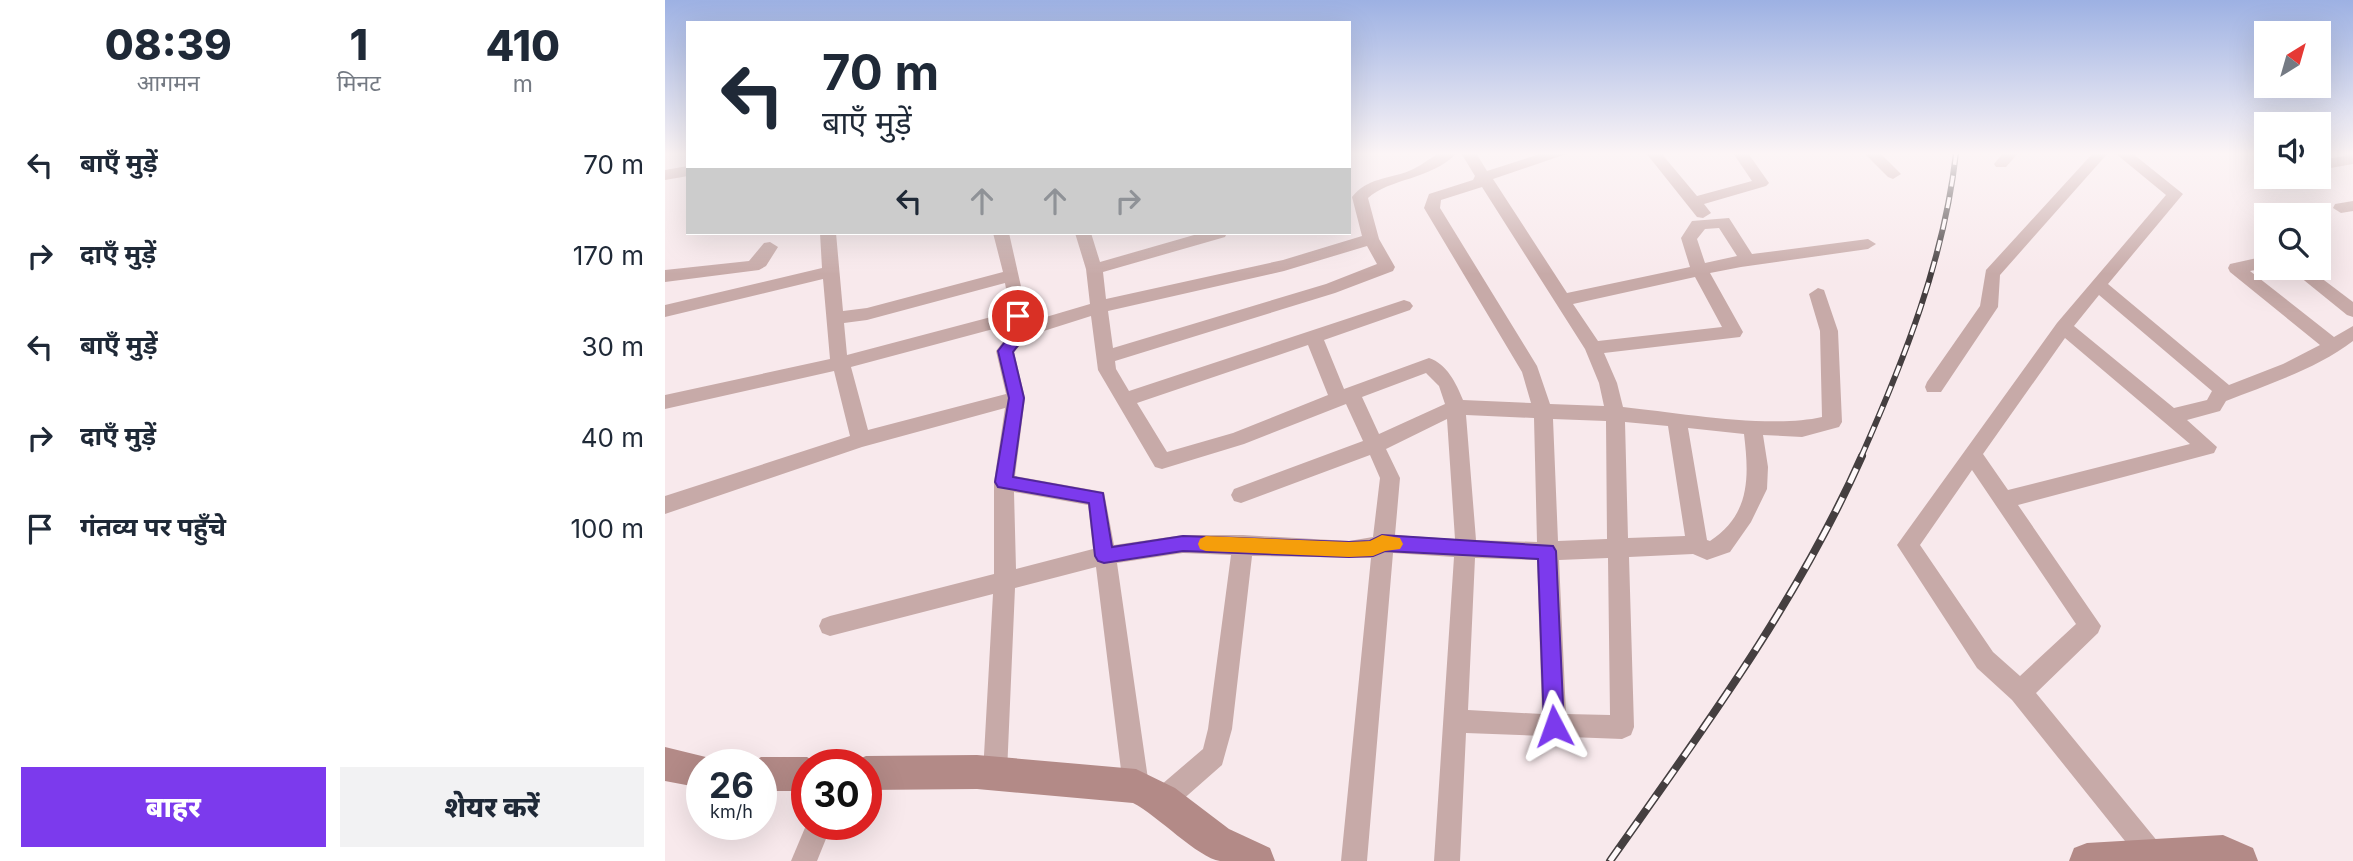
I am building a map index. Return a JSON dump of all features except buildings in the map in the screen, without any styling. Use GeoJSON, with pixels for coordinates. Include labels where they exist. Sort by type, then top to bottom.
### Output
{"type":"FeatureCollection","features":[{"type":"Feature","properties":{"kind":"street"},"geometry":{"type":"LineString","coordinates":[[1446,193],[1434,197],[1432,208],[1534,377],[1543,413],[1554,726]]}},
{"type":"Feature","properties":{"kind":"street"},"geometry":{"type":"LineString","coordinates":[[1456,721],[1622,727],[1615,414],[1608,383],[1593,348],[1492,193]]}},
{"type":"Feature","properties":{"kind":"street"},"geometry":{"type":"LineString","coordinates":[[1687,193],[1710,222]]}},
{"type":"Feature","properties":{"kind":"street"},"geometry":{"type":"LineString","coordinates":[[1695,202],[1726,193]]}},
{"type":"Feature","properties":{"kind":"street"},"geometry":{"type":"LineString","coordinates":[[1934,387],[1989,307],[1992,274],[2065,193]]}},
{"type":"Feature","properties":{"kind":"street"},"geometry":{"type":"LineString","coordinates":[[2154,857],[2020,692],[1985,660],[1908,545],[2063,327],[2174,193]]}},
{"type":"Feature","properties":{"kind":"street"},"geometry":{"type":"LineString","coordinates":[[1104,358],[1329,289],[1387,267],[1371,239],[1355,197]]}},
{"type":"Feature","properties":{"kind":"street"},"geometry":{"type":"LineString","coordinates":[[1593,348],[1734,332],[1700,269],[1689,245],[1689,238],[1698,225],[1723,222],[1748,260]]}},
{"type":"Feature","properties":{"kind":"street"},"geometry":{"type":"LineString","coordinates":[[828,235],[834,318],[841,363],[861,440]]}},
{"type":"Feature","properties":{"kind":"street"},"geometry":{"type":"LineString","coordinates":[[995,774],[1005,579],[1004,482],[1016,398],[1005,351],[1020,323],[1013,275],[1002,235]]}},
{"type":"Feature","properties":{"kind":"street"},"geometry":{"type":"LineString","coordinates":[[1084,235],[1094,269],[1107,370],[1162,461],[1237,439],[1429,365],[1447,383],[1456,407],[1467,532],[1447,861]]}},
{"type":"Feature","properties":{"kind":"street"},"geometry":{"type":"LineString","coordinates":[[1094,269],[1212,235]]}},
{"type":"Feature","properties":{"kind":"street"},"geometry":{"type":"LineString","coordinates":[[665,402],[1284,265],[1371,239]]}},
{"type":"Feature","properties":{"kind":"street"},"geometry":{"type":"LineString","coordinates":[[1562,300],[1748,260],[1868,244]]}},
{"type":"Feature","properties":{"kind":"street"},"geometry":{"type":"LineString","coordinates":[[665,276],[753,266],[760,262],[770,247]]}},
{"type":"Feature","properties":{"kind":"street"},"geometry":{"type":"LineString","coordinates":[[2254,264],[2236,268],[2334,347]]}},
{"type":"Feature","properties":{"kind":"street"},"geometry":{"type":"LineString","coordinates":[[665,310],[830,272]]}},
{"type":"Feature","properties":{"kind":"street"},"geometry":{"type":"LineString","coordinates":[[834,318],[867,314],[1013,275]]}},
{"type":"Feature","properties":{"kind":"street"},"geometry":{"type":"LineString","coordinates":[[2313,280],[2353,311]]}},
{"type":"Feature","properties":{"kind":"street"},"geometry":{"type":"LineString","coordinates":[[2098,285],[2227,393]]}},
{"type":"Feature","properties":{"kind":"street"},"geometry":{"type":"LineString","coordinates":[[1241,495],[1375,445],[1456,407],[1543,413],[1615,414],[1802,429],[1832,422],[1829,331],[1818,294]]}},
{"type":"Feature","properties":{"kind":"street"},"geometry":{"type":"LineString","coordinates":[[1125,400],[1404,306]]}},
{"type":"Feature","properties":{"kind":"street"},"geometry":{"type":"LineString","coordinates":[[2004,500],[2207,447],[2063,327]]}},
{"type":"Feature","properties":{"kind":"street"},"geometry":{"type":"LineString","coordinates":[[2173,416],[2213,406],[2219,396],[2334,347],[2353,332]]}},
{"type":"Feature","properties":{"kind":"street"},"geometry":{"type":"LineString","coordinates":[[1314,337],[1375,445],[1390,478],[1354,861]]}},
{"type":"Feature","properties":{"kind":"street"},"geometry":{"type":"LineString","coordinates":[[665,505],[861,440],[1016,398]]}},
{"type":"Feature","properties":{"kind":"street"},"geometry":{"type":"LineString","coordinates":[[1677,421],[1697,545]]}},
{"type":"Feature","properties":{"kind":"street"},"geometry":{"type":"LineString","coordinates":[[830,626],[1005,579],[1104,556],[1183,544],[1243,544],[1349,550],[1373,549],[1382,543],[1547,551],[1697,545],[1707,551],[1721,547],[1747,511],[1758,486],[1753,427]]}},
{"type":"Feature","properties":{"kind":"street"},"geometry":{"type":"LineString","coordinates":[[1972,454],[2091,626],[2020,692]]}},
{"type":"Feature","properties":{"kind":"street"},"geometry":{"type":"LineString","coordinates":[[1004,482],[1097,498],[1104,556],[1149,793]]}},
{"type":"Feature","properties":{"kind":"street"},"geometry":{"type":"LineString","coordinates":[[1149,793],[1213,756],[1220,729],[1243,544]]}},
{"type":"Feature","properties":{"kind":"street"},"geometry":{"type":"LineString","coordinates":[[665,764],[686,768]]}},
{"type":"Feature","properties":{"kind":"street"},"geometry":{"type":"LineString","coordinates":[[882,773],[995,774],[1149,793],[1216,842],[1257,861]]}},
{"type":"Feature","properties":{"kind":"street"},"geometry":{"type":"LineString","coordinates":[[804,861],[813,840]]}},
{"type":"Feature","properties":{"kind":"street"},"geometry":{"type":"LineString","coordinates":[[2087,861],[2223,853],[2240,861]]}},
{"type":"Feature","properties":{"kind":"railway"},"geometry":{"type":"LineString","coordinates":[[1861,457],[1920,309],[1932,271],[1950,193]]}},
{"type":"Feature","properties":{"kind":"railway"},"geometry":{"type":"LineString","coordinates":[[1610,861],[1713,714],[1778,614],[1837,510],[1862,456]]}},
{"type":"Feature","properties":{"kind":"slow traffic"},"geometry":{"type":"LineString","coordinates":[[1206,544],[1349,550],[1373,549],[1382,543],[1394,544]]}},
{"type":"Feature","properties":{"kind":"route"},"geometry":{"type":"LineString","coordinates":[[1018,316],[1022,331],[1005,351],[1016,398],[1004,482],[1097,498],[1104,556],[1183,544],[1243,544],[1349,550],[1373,549],[1382,543],[1516,552],[1547,551],[1554,726]]}}]}
